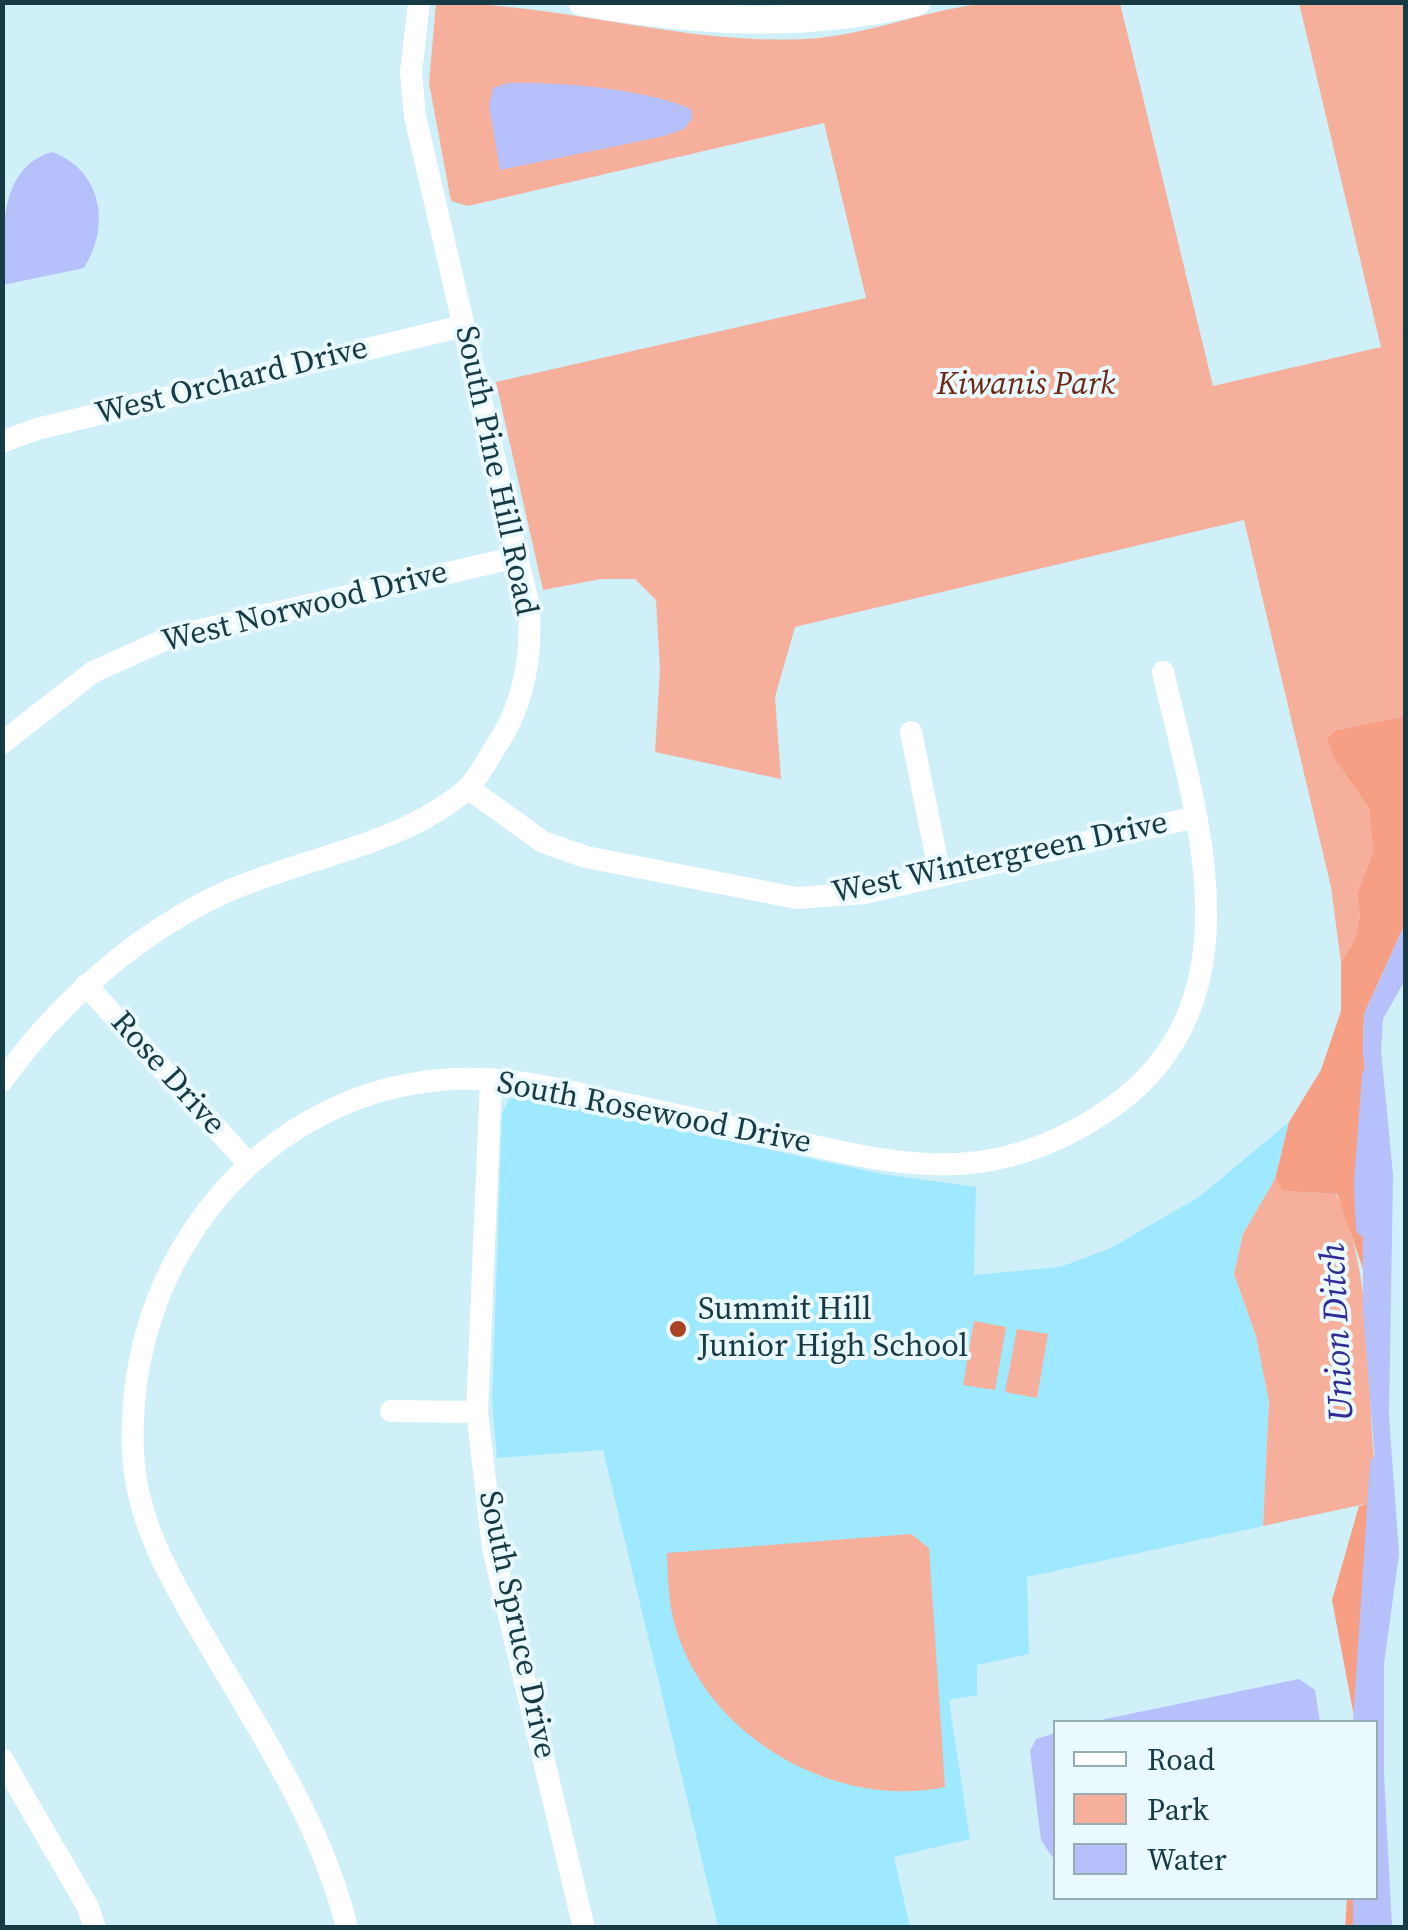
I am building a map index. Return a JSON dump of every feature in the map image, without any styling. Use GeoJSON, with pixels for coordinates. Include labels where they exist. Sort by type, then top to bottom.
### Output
{"type":"FeatureCollection","features":[{"type":"Feature","properties":{"kind":"street","name":"South Pine Hill Road"},"geometry":{"type":"LineString","coordinates":[[2,1081],[25,1050],[86,985],[161,929],[227,892],[426,816],[468,788],[506,731],[521,695],[531,643],[529,608],[415,116],[411,73],[419,2]]}},
{"type":"Feature","properties":{"kind":"street"},"geometry":{"type":"LineString","coordinates":[[582,2],[745,22],[805,21],[917,2]]}},
{"type":"Feature","properties":{"kind":"street","name":"West Orchard Drive"},"geometry":{"type":"LineString","coordinates":[[2,442],[37,429],[463,326]]}},
{"type":"Feature","properties":{"kind":"street","name":"West Norwood Drive"},"geometry":{"type":"LineString","coordinates":[[2,743],[93,672],[172,637],[517,557]]}},
{"type":"Feature","properties":{"kind":"street","name":"South Rosewood Drive"},"geometry":{"type":"LineString","coordinates":[[347,1928],[334,1872],[297,1795],[181,1596],[143,1521],[133,1457],[134,1393],[146,1325],[165,1277],[206,1212],[248,1163],[283,1135],[330,1110],[439,1080],[531,1082],[876,1159],[956,1164],[1050,1144],[1131,1092],[1159,1060],[1186,1012],[1201,966],[1208,923],[1206,866],[1163,672]]}},
{"type":"Feature","properties":{"kind":"street"},"geometry":{"type":"LineString","coordinates":[[911,732],[940,875]]}},
{"type":"Feature","properties":{"kind":"street","name":"West Wintergreen Drive"},"geometry":{"type":"LineString","coordinates":[[468,788],[542,842],[586,857],[760,893],[828,898],[1196,817]]}},
{"type":"Feature","properties":{"kind":"street","name":"Rose Drive"},"geometry":{"type":"LineString","coordinates":[[86,985],[248,1163]]}},
{"type":"Feature","properties":{"kind":"street","name":"South Spruce Drive"},"geometry":{"type":"LineString","coordinates":[[491,1079],[477,1412],[493,1548],[584,1928]]}},
{"type":"Feature","properties":{"kind":"street"},"geometry":{"type":"LineString","coordinates":[[391,1411],[477,1412]]}},
{"type":"Feature","properties":{"kind":"street"},"geometry":{"type":"LineString","coordinates":[[2,1759],[88,1906],[94,1928]]}},
{"type":"Feature","properties":{"kind":"shaded area"},"geometry":{"type":"Polygon","coordinates":[[[1405,716],[1405,924],[1364,1014],[1363,1052],[1371,1123],[1364,1272],[1337,1194],[1283,1191],[1275,1179],[1289,1122],[1321,1070],[1341,1011],[1341,962],[1355,939],[1360,916],[1357,894],[1373,852],[1369,809],[1334,758],[1327,739],[1336,730],[1405,716]]]}},
{"type":"Feature","properties":{"kind":"shaded area"},"geometry":{"type":"Polygon","coordinates":[[[524,1097],[882,1174],[976,1187],[974,1275],[1060,1267],[1109,1249],[1199,1197],[1289,1122],[1275,1179],[1243,1234],[1234,1274],[1256,1336],[1269,1402],[1263,1526],[1027,1577],[1029,1654],[977,1665],[977,1695],[949,1700],[970,1839],[894,1857],[910,1927],[718,1927],[603,1450],[497,1458],[492,1401],[502,1114],[509,1099],[524,1097]]]}},
{"type":"Feature","properties":{"kind":"shaded area"},"geometry":{"type":"Polygon","coordinates":[[[1379,1501],[1379,1572],[1364,1720],[1355,1720],[1332,1600],[1359,1506],[1379,1501]]]}},
{"type":"Feature","properties":{"kind":"shaded area"},"geometry":{"type":"Polygon","coordinates":[[[1347,1900],[1365,1900],[1368,1927],[1345,1928],[1347,1900]]]}},
{"type":"Feature","properties":{"kind":"green space","name":"Kiwanis Park"},"geometry":{"type":"Polygon","coordinates":[[[436,3],[528,9],[712,36],[805,39],[991,3],[1120,3],[1213,386],[1381,347],[1299,3],[1405,3],[1405,716],[1336,730],[1334,758],[1369,809],[1373,852],[1357,894],[1360,916],[1355,939],[1341,962],[1331,887],[1244,520],[795,627],[775,697],[781,779],[655,752],[660,670],[656,600],[635,579],[601,579],[543,590],[496,382],[866,298],[824,123],[468,206],[451,201],[429,83],[436,3]]]}},
{"type":"Feature","properties":{"kind":"green space"},"geometry":{"type":"Polygon","coordinates":[[[1275,1179],[1284,1191],[1336,1194],[1350,1229],[1364,1304],[1379,1501],[1263,1526],[1269,1402],[1256,1336],[1234,1274],[1243,1234],[1275,1179]]]}},
{"type":"Feature","properties":{"kind":"green space"},"geometry":{"type":"Polygon","coordinates":[[[974,1321],[1006,1327],[995,1390],[963,1385],[974,1321]]]}},
{"type":"Feature","properties":{"kind":"green space"},"geometry":{"type":"Polygon","coordinates":[[[1017,1329],[1048,1334],[1037,1398],[1005,1392],[1017,1329]]]}},
{"type":"Feature","properties":{"kind":"green space"},"geometry":{"type":"Polygon","coordinates":[[[911,1534],[929,1548],[945,1787],[904,1791],[862,1787],[821,1776],[782,1758],[747,1733],[717,1703],[693,1668],[673,1620],[667,1553],[911,1534]]]}},
{"type":"Feature","properties":{"kind":"water"},"geometry":{"type":"Polygon","coordinates":[[[508,83],[626,91],[691,109],[692,119],[684,129],[660,137],[500,170],[489,106],[493,88],[508,83]]]}},
{"type":"Feature","properties":{"kind":"water"},"geometry":{"type":"Polygon","coordinates":[[[52,152],[82,172],[97,201],[99,218],[92,252],[84,268],[3,285],[4,222],[13,186],[22,171],[52,152]]]}},
{"type":"Feature","properties":{"kind":"water"},"geometry":{"type":"Polygon","coordinates":[[[1405,924],[1405,980],[1383,1019],[1381,1051],[1393,1175],[1389,1416],[1399,1554],[1384,1664],[1384,1774],[1392,1927],[1368,1928],[1365,1900],[1378,1900],[1378,1720],[1364,1720],[1381,1535],[1363,1310],[1363,1219],[1371,1123],[1363,1052],[1364,1014],[1405,924]]]}},
{"type":"Feature","properties":{"kind":"water"},"geometry":{"type":"Polygon","coordinates":[[[1299,1679],[1315,1690],[1320,1720],[1101,1720],[1299,1679]]]}},
{"type":"Feature","properties":{"kind":"water"},"geometry":{"type":"Polygon","coordinates":[[[1053,1734],[1053,1858],[1041,1840],[1030,1751],[1036,1739],[1053,1734]]]}},
{"type":"Feature","properties":{"kind":"waterway","name":"Union Ditch"},"geometry":{"type":"LineString","coordinates":[[1365,1228],[1363,1184],[1371,1075]]}},
{"type":"Feature","properties":{"kind":"waterway","name":"Union Ditch"},"geometry":{"type":"LineString","coordinates":[[1362,1720],[1379,1464]]}},
{"type":"Feature","properties":{"kind":"waterway","name":"Union Ditch"},"geometry":{"type":"LineString","coordinates":[[1362,1900],[1362,1928]]}},
{"type":"Feature","properties":{"kind":"place","name":"Summit Hill Junior High School"},"geometry":{"type":"Point","coordinates":[678,1329]}}]}
